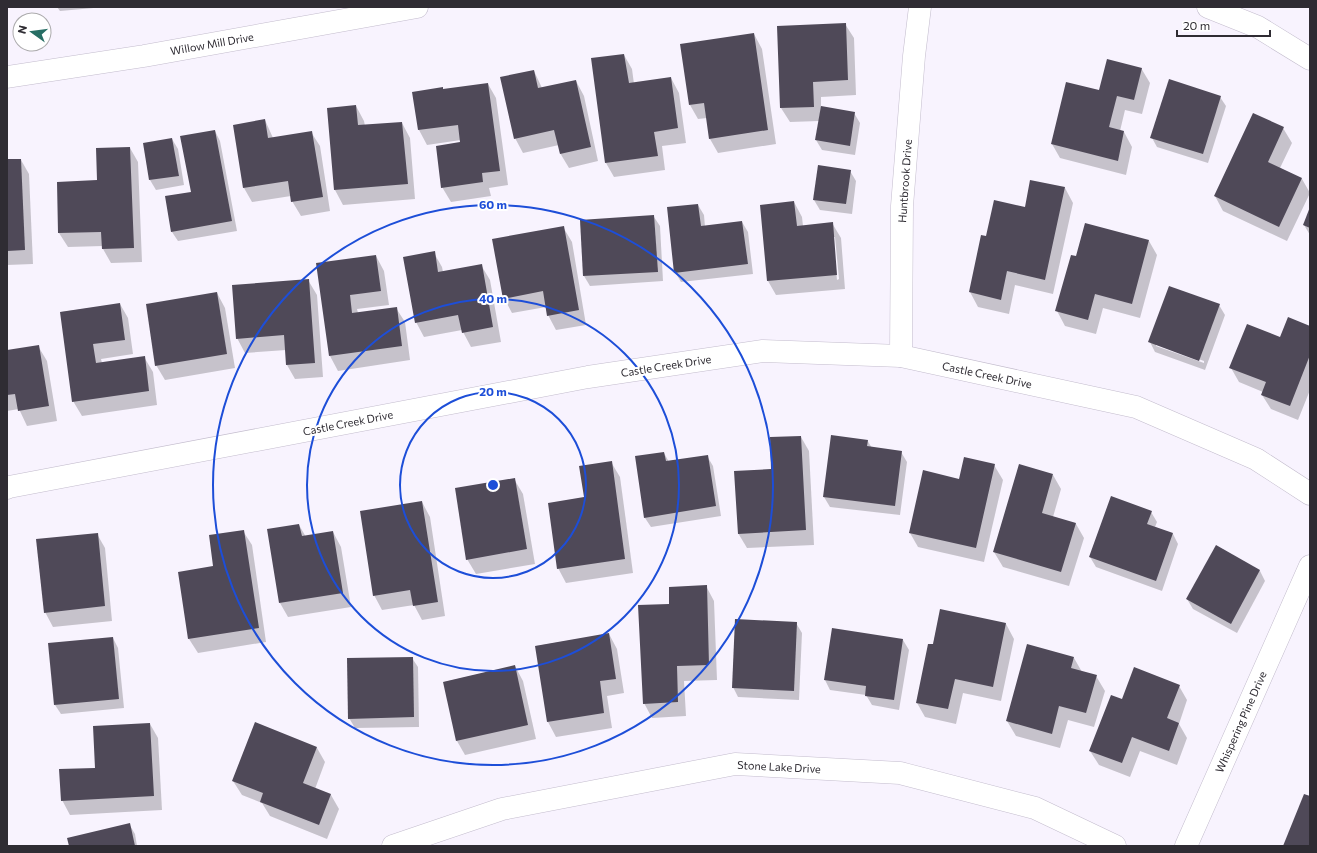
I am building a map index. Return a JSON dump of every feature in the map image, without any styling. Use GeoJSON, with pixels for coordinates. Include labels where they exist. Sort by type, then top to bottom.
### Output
{"type":"FeatureCollection","features":[{"type":"Feature","properties":{"kind":"street","name":"Willow Mill Drive"},"geometry":{"type":"LineString","coordinates":[[7,77],[144,56],[417,7]]}},
{"type":"Feature","properties":{"kind":"street","name":"Huntbrook Drive"},"geometry":{"type":"LineString","coordinates":[[901,356],[902,206],[914,56],[920,7]]}},
{"type":"Feature","properties":{"kind":"street"},"geometry":{"type":"LineString","coordinates":[[1208,7],[1258,27],[1310,59]]}},
{"type":"Feature","properties":{"kind":"street","name":"Castle Creek Drive"},"geometry":{"type":"LineString","coordinates":[[7,488],[588,377],[770,351],[901,356],[1136,407],[1256,458],[1310,494]]}},
{"type":"Feature","properties":{"kind":"street","name":"Whispering Pine Drive"},"geometry":{"type":"LineString","coordinates":[[1186,846],[1310,566]]}},
{"type":"Feature","properties":{"kind":"street","name":"Stone Lake Drive"},"geometry":{"type":"LineString","coordinates":[[393,846],[502,809],[735,764],[900,773],[1035,808],[1115,846]]}},
{"type":"Feature","properties":{"kind":"building"},"geometry":{"type":"Polygon","coordinates":[[[846,23],[848,80],[813,82],[814,107],[780,108],[777,26],[846,23]]]}},
{"type":"Feature","properties":{"kind":"building"},"geometry":{"type":"Polygon","coordinates":[[[754,33],[768,130],[709,139],[704,103],[689,105],[680,44],[754,33]]]}},
{"type":"Feature","properties":{"kind":"building"},"geometry":{"type":"Polygon","coordinates":[[[624,54],[629,83],[671,77],[678,128],[654,132],[658,156],[605,163],[591,58],[624,54]]]}},
{"type":"Feature","properties":{"kind":"building"},"geometry":{"type":"Polygon","coordinates":[[[1107,59],[1142,68],[1134,100],[1117,96],[1109,127],[1124,131],[1118,161],[1051,144],[1066,82],[1099,90],[1107,59]]]}},
{"type":"Feature","properties":{"kind":"building"},"geometry":{"type":"Polygon","coordinates":[[[534,70],[538,88],[576,80],[591,147],[560,154],[554,130],[514,139],[500,77],[534,70]]]}},
{"type":"Feature","properties":{"kind":"building"},"geometry":{"type":"Polygon","coordinates":[[[1169,79],[1221,96],[1203,154],[1150,138],[1169,79]]]}},
{"type":"Feature","properties":{"kind":"building"},"geometry":{"type":"Polygon","coordinates":[[[488,83],[500,171],[482,173],[483,182],[441,188],[436,146],[460,142],[458,125],[418,130],[412,92],[443,87],[443,89],[488,83]]]}},
{"type":"Feature","properties":{"kind":"building"},"geometry":{"type":"Polygon","coordinates":[[[356,105],[358,125],[402,122],[408,184],[334,190],[327,108],[356,105]]]}},
{"type":"Feature","properties":{"kind":"building"},"geometry":{"type":"Polygon","coordinates":[[[821,106],[855,112],[850,146],[815,140],[821,106]]]}},
{"type":"Feature","properties":{"kind":"building"},"geometry":{"type":"Polygon","coordinates":[[[1253,113],[1284,127],[1268,162],[1302,178],[1279,227],[1214,196],[1253,113]]]}},
{"type":"Feature","properties":{"kind":"building"},"geometry":{"type":"Polygon","coordinates":[[[265,119],[268,138],[312,131],[323,197],[291,202],[288,181],[243,188],[233,125],[265,119]]]}},
{"type":"Feature","properties":{"kind":"building"},"geometry":{"type":"Polygon","coordinates":[[[215,130],[232,221],[171,232],[165,196],[191,192],[180,136],[215,130]]]}},
{"type":"Feature","properties":{"kind":"building"},"geometry":{"type":"Polygon","coordinates":[[[172,138],[179,176],[149,180],[143,143],[172,138]]]}},
{"type":"Feature","properties":{"kind":"building"},"geometry":{"type":"Polygon","coordinates":[[[130,147],[134,248],[102,249],[101,232],[58,233],[57,182],[97,180],[96,148],[130,147]]]}},
{"type":"Feature","properties":{"kind":"building"},"geometry":{"type":"Polygon","coordinates":[[[7,159],[21,159],[25,250],[7,251],[7,159]]]}},
{"type":"Feature","properties":{"kind":"building"},"geometry":{"type":"Polygon","coordinates":[[[818,165],[851,170],[846,204],[813,200],[818,165]]]}},
{"type":"Feature","properties":{"kind":"building"},"geometry":{"type":"Polygon","coordinates":[[[1030,180],[1065,187],[1045,280],[1007,271],[1001,300],[969,292],[981,235],[986,236],[994,200],[1025,207],[1030,180]]]}},
{"type":"Feature","properties":{"kind":"building"},"geometry":{"type":"Polygon","coordinates":[[[794,201],[797,226],[833,222],[837,275],[767,281],[760,205],[794,201]]]}},
{"type":"Feature","properties":{"kind":"building"},"geometry":{"type":"Polygon","coordinates":[[[698,204],[701,226],[742,221],[748,264],[674,273],[667,207],[698,204]]]}},
{"type":"Feature","properties":{"kind":"building"},"geometry":{"type":"Polygon","coordinates":[[[1310,207],[1310,228],[1303,225],[1310,207]]]}},
{"type":"Feature","properties":{"kind":"building"},"geometry":{"type":"Polygon","coordinates":[[[654,215],[658,272],[583,276],[580,220],[654,215]]]}},
{"type":"Feature","properties":{"kind":"building"},"geometry":{"type":"Polygon","coordinates":[[[1085,223],[1149,240],[1132,304],[1095,294],[1088,320],[1055,311],[1071,255],[1076,256],[1085,223]]]}},
{"type":"Feature","properties":{"kind":"building"},"geometry":{"type":"Polygon","coordinates":[[[564,226],[579,310],[547,316],[543,291],[503,299],[492,239],[564,226]]]}},
{"type":"Feature","properties":{"kind":"building"},"geometry":{"type":"Polygon","coordinates":[[[435,251],[438,272],[482,264],[493,327],[462,333],[458,315],[415,323],[403,257],[435,251]]]}},
{"type":"Feature","properties":{"kind":"building"},"geometry":{"type":"Polygon","coordinates":[[[376,255],[381,291],[350,295],[352,313],[397,307],[402,346],[329,356],[316,263],[376,255]]]}},
{"type":"Feature","properties":{"kind":"building"},"geometry":{"type":"Polygon","coordinates":[[[309,279],[315,363],[286,365],[284,335],[236,339],[232,285],[309,279]]]}},
{"type":"Feature","properties":{"kind":"building"},"geometry":{"type":"Polygon","coordinates":[[[1169,286],[1220,304],[1199,361],[1148,342],[1169,286]]]}},
{"type":"Feature","properties":{"kind":"building"},"geometry":{"type":"Polygon","coordinates":[[[217,292],[227,354],[155,366],[146,304],[217,292]]]}},
{"type":"Feature","properties":{"kind":"building"},"geometry":{"type":"Polygon","coordinates":[[[120,303],[125,340],[93,344],[96,363],[145,356],[149,391],[72,402],[60,312],[120,303]]]}},
{"type":"Feature","properties":{"kind":"building"},"geometry":{"type":"Polygon","coordinates":[[[1288,317],[1310,326],[1310,355],[1290,406],[1261,395],[1266,382],[1229,368],[1247,324],[1280,337],[1288,317]]]}},
{"type":"Feature","properties":{"kind":"building"},"geometry":{"type":"Polygon","coordinates":[[[39,345],[49,406],[18,411],[15,394],[7,395],[7,350],[39,345]]]}},
{"type":"Feature","properties":{"kind":"building"},"geometry":{"type":"Polygon","coordinates":[[[831,435],[868,440],[867,446],[902,451],[895,506],[823,497],[831,435]]]}},
{"type":"Feature","properties":{"kind":"building"},"geometry":{"type":"Polygon","coordinates":[[[801,436],[806,530],[738,534],[734,471],[771,469],[770,437],[801,436]]]}},
{"type":"Feature","properties":{"kind":"building"},"geometry":{"type":"Polygon","coordinates":[[[664,452],[666,461],[708,455],[716,506],[644,518],[635,456],[664,452]]]}},
{"type":"Feature","properties":{"kind":"building"},"geometry":{"type":"Polygon","coordinates":[[[964,457],[995,464],[976,548],[909,533],[923,470],[959,479],[964,457]]]}},
{"type":"Feature","properties":{"kind":"building"},"geometry":{"type":"Polygon","coordinates":[[[612,461],[625,559],[557,569],[548,503],[584,497],[579,466],[612,461]]]}},
{"type":"Feature","properties":{"kind":"building"},"geometry":{"type":"Polygon","coordinates":[[[1019,464],[1053,474],[1042,513],[1076,523],[1061,572],[993,552],[1019,464]]]}},
{"type":"Feature","properties":{"kind":"building"},"geometry":{"type":"Polygon","coordinates":[[[515,478],[527,549],[466,560],[455,488],[515,478]]]}},
{"type":"Feature","properties":{"kind":"building"},"geometry":{"type":"Polygon","coordinates":[[[1111,496],[1152,511],[1147,524],[1173,533],[1156,581],[1089,557],[1111,496]]]}},
{"type":"Feature","properties":{"kind":"building"},"geometry":{"type":"Polygon","coordinates":[[[422,501],[438,602],[413,606],[410,590],[373,596],[360,511],[422,501]]]}},
{"type":"Feature","properties":{"kind":"building"},"geometry":{"type":"Polygon","coordinates":[[[299,524],[302,536],[333,531],[343,593],[279,603],[267,529],[299,524]]]}},
{"type":"Feature","properties":{"kind":"building"},"geometry":{"type":"Polygon","coordinates":[[[244,530],[259,628],[188,639],[178,572],[213,566],[209,535],[244,530]]]}},
{"type":"Feature","properties":{"kind":"building"},"geometry":{"type":"Polygon","coordinates":[[[98,533],[105,606],[44,613],[36,539],[98,533]]]}},
{"type":"Feature","properties":{"kind":"building"},"geometry":{"type":"Polygon","coordinates":[[[1216,545],[1260,570],[1231,624],[1186,599],[1216,545]]]}},
{"type":"Feature","properties":{"kind":"building"},"geometry":{"type":"Polygon","coordinates":[[[707,585],[709,665],[677,666],[678,702],[643,704],[638,605],[669,604],[669,587],[707,585]]]}},
{"type":"Feature","properties":{"kind":"building"},"geometry":{"type":"Polygon","coordinates":[[[940,609],[1006,623],[993,687],[955,679],[948,709],[916,703],[928,644],[933,644],[940,609]]]}},
{"type":"Feature","properties":{"kind":"building"},"geometry":{"type":"Polygon","coordinates":[[[735,619],[797,622],[794,691],[732,688],[735,619]]]}},
{"type":"Feature","properties":{"kind":"building"},"geometry":{"type":"Polygon","coordinates":[[[832,628],[903,639],[894,700],[865,696],[866,686],[824,680],[832,628]]]}},
{"type":"Feature","properties":{"kind":"building"},"geometry":{"type":"Polygon","coordinates":[[[609,633],[616,679],[600,681],[604,713],[547,722],[535,646],[609,633]]]}},
{"type":"Feature","properties":{"kind":"building"},"geometry":{"type":"Polygon","coordinates":[[[113,637],[119,699],[54,705],[48,643],[113,637]]]}},
{"type":"Feature","properties":{"kind":"building"},"geometry":{"type":"Polygon","coordinates":[[[1027,644],[1074,657],[1071,668],[1097,675],[1086,713],[1059,706],[1052,734],[1006,721],[1027,644]]]}},
{"type":"Feature","properties":{"kind":"building"},"geometry":{"type":"Polygon","coordinates":[[[413,657],[414,717],[348,719],[347,658],[413,657]]]}},
{"type":"Feature","properties":{"kind":"building"},"geometry":{"type":"Polygon","coordinates":[[[515,665],[528,725],[456,741],[443,682],[515,665]]]}},
{"type":"Feature","properties":{"kind":"building"},"geometry":{"type":"Polygon","coordinates":[[[1134,667],[1180,685],[1167,718],[1179,723],[1169,751],[1132,737],[1122,763],[1089,751],[1111,695],[1122,699],[1134,667]]]}},
{"type":"Feature","properties":{"kind":"building"},"geometry":{"type":"Polygon","coordinates":[[[255,722],[317,747],[303,783],[331,794],[319,825],[260,802],[263,793],[232,781],[255,722]]]}},
{"type":"Feature","properties":{"kind":"building"},"geometry":{"type":"Polygon","coordinates":[[[150,723],[154,796],[61,801],[59,769],[95,768],[93,726],[150,723]]]}},
{"type":"Feature","properties":{"kind":"building"},"geometry":{"type":"Polygon","coordinates":[[[1304,794],[1310,796],[1310,846],[1283,846],[1304,794]]]}},
{"type":"Feature","properties":{"kind":"building"},"geometry":{"type":"Polygon","coordinates":[[[130,823],[135,846],[69,846],[67,838],[130,823]]]}}]}
